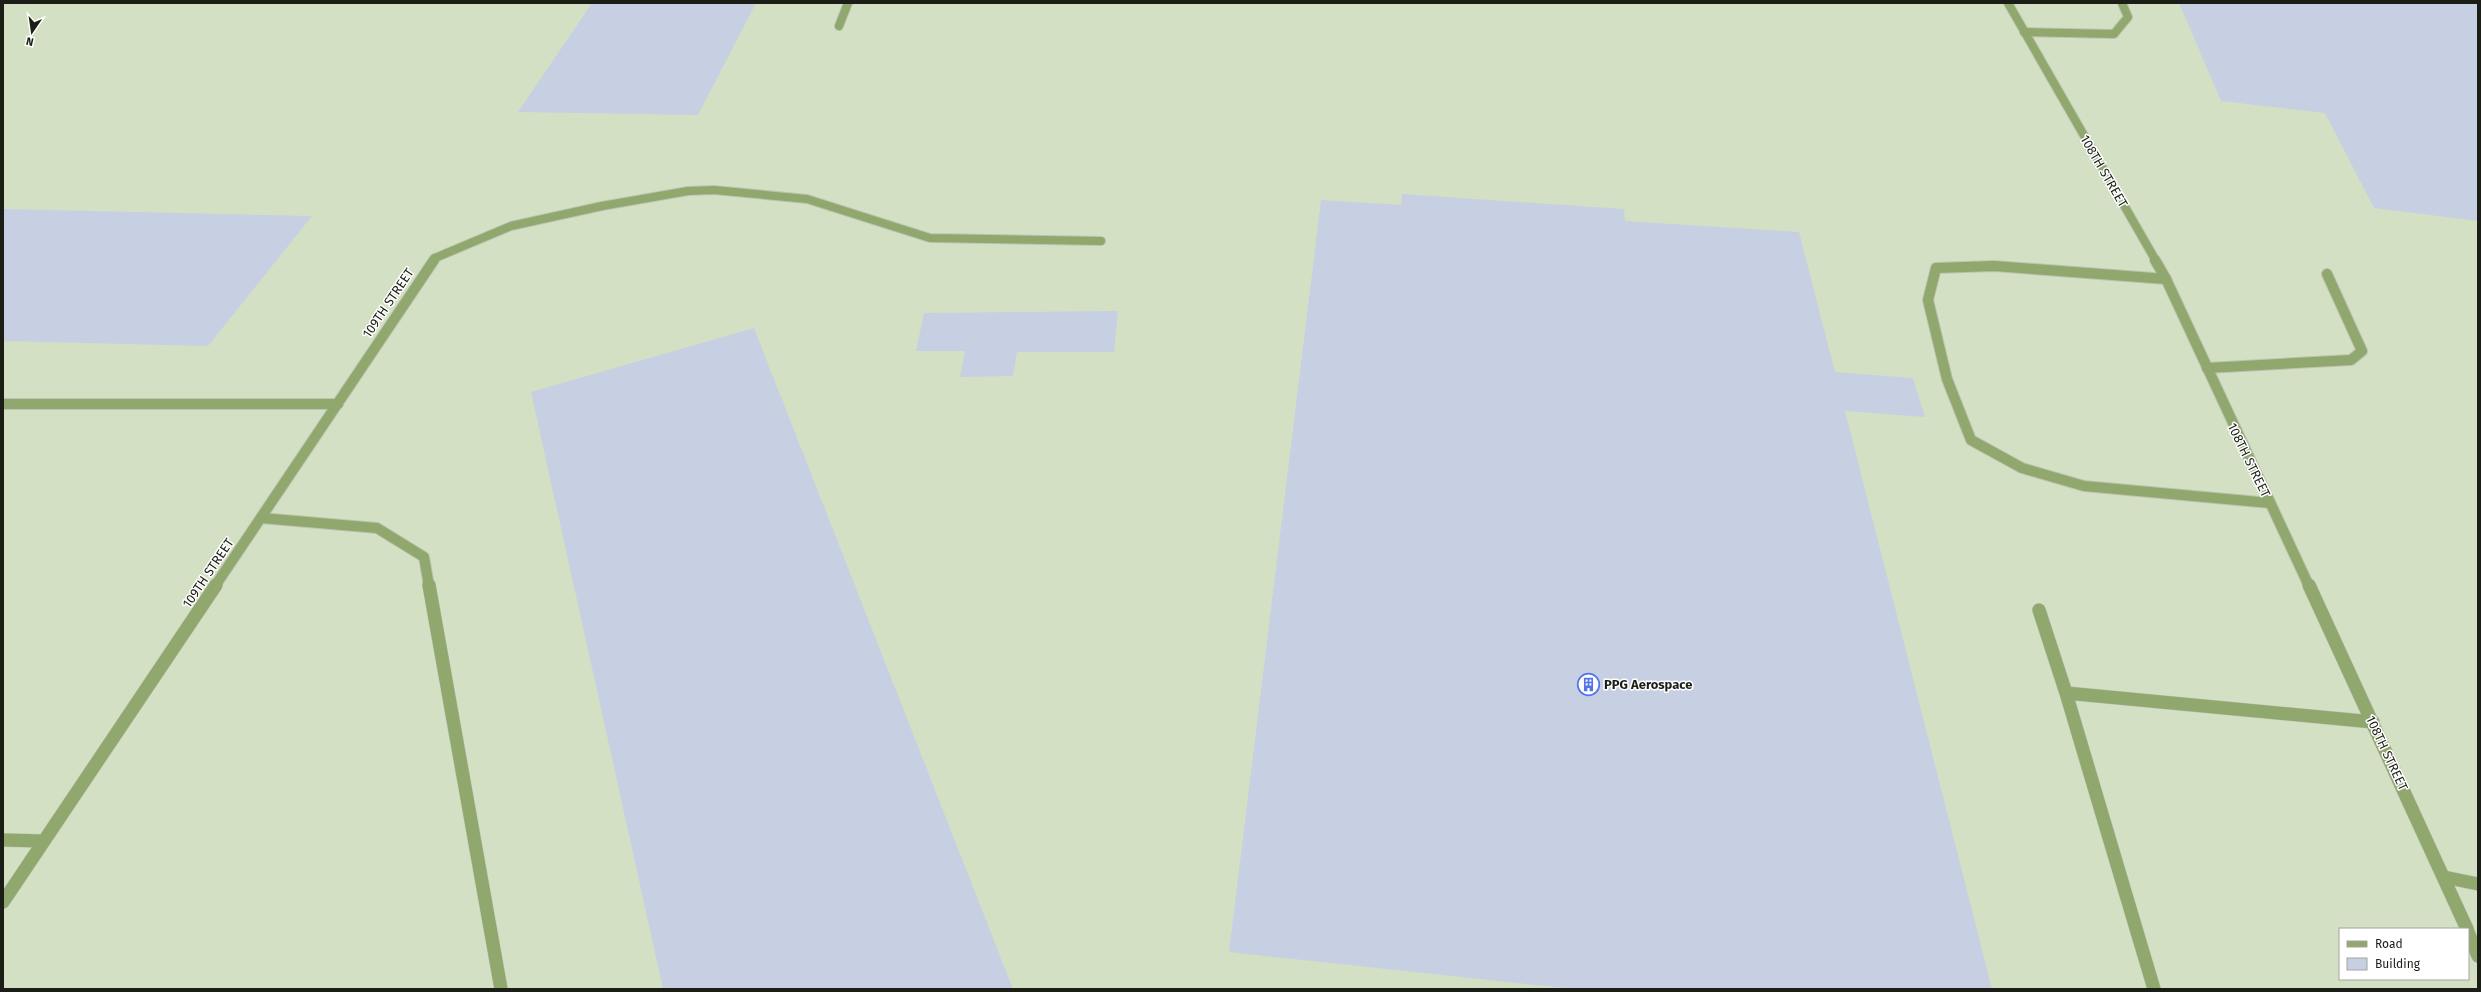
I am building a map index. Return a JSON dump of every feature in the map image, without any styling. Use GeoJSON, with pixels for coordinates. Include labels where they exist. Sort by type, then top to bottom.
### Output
{"type":"FeatureCollection","features":[{"type":"Feature","properties":{"kind":"street"},"geometry":{"type":"LineString","coordinates":[[840,26],[848,3]]}},
{"type":"Feature","properties":{"kind":"street","name":"108TH STREET"},"geometry":{"type":"LineString","coordinates":[[2008,3],[2166,279],[2373,722],[2467,928]]}},
{"type":"Feature","properties":{"kind":"street"},"geometry":{"type":"LineString","coordinates":[[2024,32],[2114,34],[2128,16],[2122,3]]}},
{"type":"Feature","properties":{"kind":"street","name":"109TH STREET"},"geometry":{"type":"LineString","coordinates":[[3,902],[435,258],[511,226],[602,206],[688,191],[714,190],[807,199],[930,238],[1101,241]]}},
{"type":"Feature","properties":{"kind":"street"},"geometry":{"type":"LineString","coordinates":[[2166,279],[1994,266],[1936,268],[1928,300],[1947,379],[1971,440],[2022,468],[2084,486],[2270,503]]}},
{"type":"Feature","properties":{"kind":"street"},"geometry":{"type":"LineString","coordinates":[[2207,368],[2351,360],[2362,351],[2327,274]]}},
{"type":"Feature","properties":{"kind":"street"},"geometry":{"type":"LineString","coordinates":[[3,404],[338,404]]}},
{"type":"Feature","properties":{"kind":"street"},"geometry":{"type":"LineString","coordinates":[[261,518],[377,528],[424,556],[501,989]]}},
{"type":"Feature","properties":{"kind":"street"},"geometry":{"type":"LineString","coordinates":[[2038,610],[2066,694],[2154,989]]}},
{"type":"Feature","properties":{"kind":"street"},"geometry":{"type":"LineString","coordinates":[[2066,694],[2373,722]]}},
{"type":"Feature","properties":{"kind":"street"},"geometry":{"type":"LineString","coordinates":[[3,840],[43,841]]}},
{"type":"Feature","properties":{"kind":"street"},"geometry":{"type":"LineString","coordinates":[[2444,878],[2478,884]]}},
{"type":"Feature","properties":{"kind":"street"},"geometry":{"type":"LineString","coordinates":[[2469,934],[2478,956]]}},
{"type":"Feature","properties":{"kind":"shaded area"},"geometry":{"type":"Polygon","coordinates":[[[3,3],[2478,3],[2478,989],[3,989],[3,3]]]}},
{"type":"Feature","properties":{"kind":"building"},"geometry":{"type":"Polygon","coordinates":[[[592,3],[756,3],[698,115],[518,112],[592,3]]]}},
{"type":"Feature","properties":{"kind":"building"},"geometry":{"type":"Polygon","coordinates":[[[2179,3],[2478,3],[2478,221],[2374,208],[2325,113],[2221,101],[2179,3]]]}},
{"type":"Feature","properties":{"kind":"building","name":"PPG Aerospace"},"geometry":{"type":"Polygon","coordinates":[[[1402,194],[1624,209],[1625,221],[1799,232],[1835,372],[1913,378],[1925,417],[1845,411],[1992,989],[1573,989],[1229,952],[1321,200],[1401,205],[1402,194]]]}},
{"type":"Feature","properties":{"kind":"building"},"geometry":{"type":"Polygon","coordinates":[[[3,209],[312,216],[208,346],[3,341],[3,209]]]}},
{"type":"Feature","properties":{"kind":"building"},"geometry":{"type":"Polygon","coordinates":[[[1118,311],[1114,352],[1017,352],[1013,376],[960,377],[965,351],[916,351],[924,313],[1118,311]]]}},
{"type":"Feature","properties":{"kind":"building"},"geometry":{"type":"Polygon","coordinates":[[[754,328],[1013,989],[663,989],[531,392],[754,328]]]}},
{"type":"Feature","properties":{"kind":"place","name":"PPG Aerospace"},"geometry":{"type":"Point","coordinates":[1588,684]}}]}
